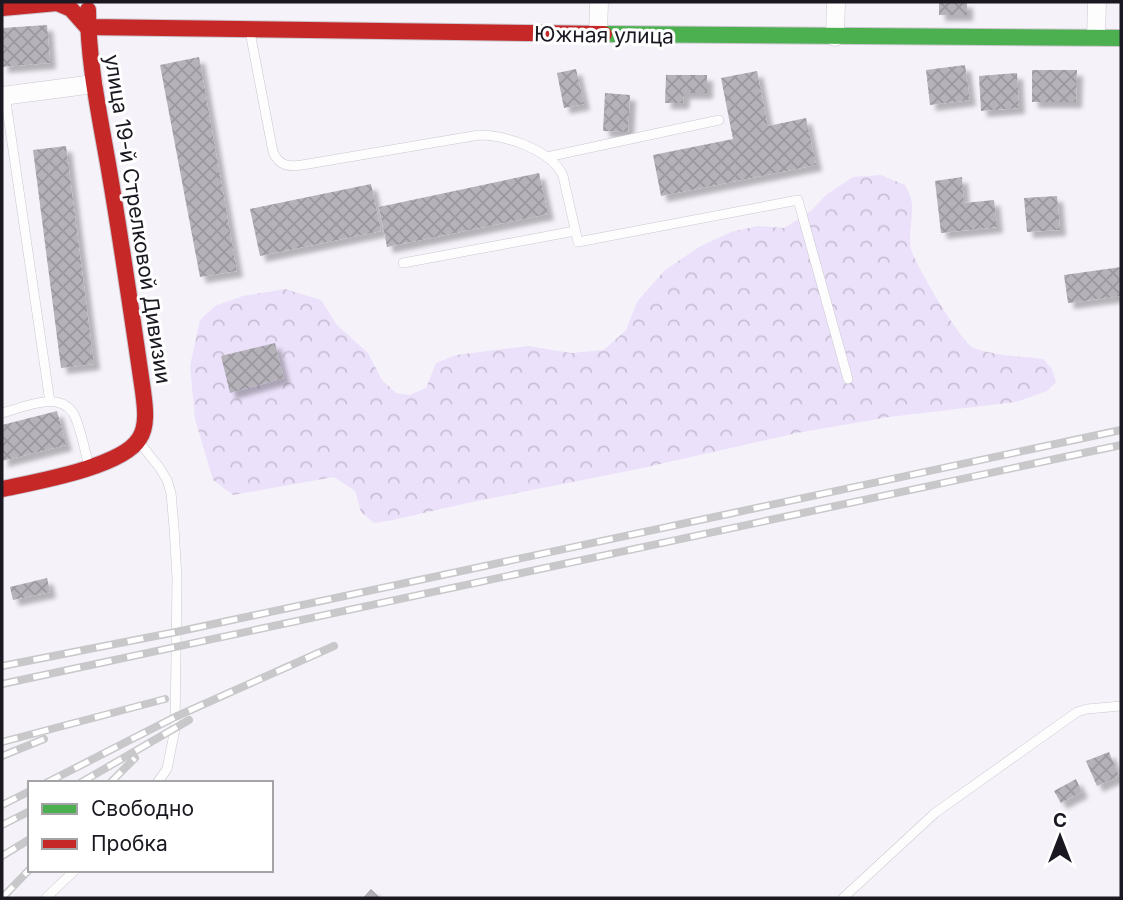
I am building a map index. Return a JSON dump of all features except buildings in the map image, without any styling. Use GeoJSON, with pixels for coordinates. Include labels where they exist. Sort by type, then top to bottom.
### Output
{"type":"FeatureCollection","features":[{"type":"Feature","properties":{"kind":"street","name":"улица 19-й Стрелковой Дивизии"},"geometry":{"type":"LineString","coordinates":[[89,2],[87,27],[94,84],[144,391],[145,420],[139,442]]}},
{"type":"Feature","properties":{"kind":"street"},"geometry":{"type":"LineString","coordinates":[[598,35],[599,2]]}},
{"type":"Feature","properties":{"kind":"street"},"geometry":{"type":"LineString","coordinates":[[835,37],[836,2]]}},
{"type":"Feature","properties":{"kind":"street"},"geometry":{"type":"LineString","coordinates":[[1096,37],[1097,2]]}},
{"type":"Feature","properties":{"kind":"street"},"geometry":{"type":"LineString","coordinates":[[2,8],[57,3],[73,9],[87,27]]}},
{"type":"Feature","properties":{"kind":"street","name":"Южная улица"},"geometry":{"type":"LineString","coordinates":[[87,27],[598,35],[1121,38]]}},
{"type":"Feature","properties":{"kind":"street"},"geometry":{"type":"LineString","coordinates":[[3,95],[94,84]]}},
{"type":"Feature","properties":{"kind":"street"},"geometry":{"type":"LineString","coordinates":[[2,489],[104,463],[125,454],[139,442]]}},
{"type":"Feature","properties":{"kind":"lane"},"geometry":{"type":"LineString","coordinates":[[250,30],[273,152],[276,160],[282,164],[302,166],[479,135],[504,137],[547,157],[560,168],[578,242],[798,200],[848,379]]}},
{"type":"Feature","properties":{"kind":"lane"},"geometry":{"type":"LineString","coordinates":[[3,95],[50,402]]}},
{"type":"Feature","properties":{"kind":"lane"},"geometry":{"type":"LineString","coordinates":[[547,157],[719,120]]}},
{"type":"Feature","properties":{"kind":"lane"},"geometry":{"type":"LineString","coordinates":[[403,263],[575,230]]}},
{"type":"Feature","properties":{"kind":"lane"},"geometry":{"type":"LineString","coordinates":[[2,413],[36,404],[61,403],[73,413],[89,466]]}},
{"type":"Feature","properties":{"kind":"lane"},"geometry":{"type":"LineString","coordinates":[[139,442],[159,467],[171,493],[177,578],[175,729],[167,769],[158,781]]}},
{"type":"Feature","properties":{"kind":"lane"},"geometry":{"type":"LineString","coordinates":[[843,898],[934,813],[1077,712],[1121,706]]}},
{"type":"Feature","properties":{"kind":"lane"},"geometry":{"type":"LineString","coordinates":[[46,898],[73,872]]}},
{"type":"Feature","properties":{"kind":"green space"},"geometry":{"type":"Polygon","coordinates":[[[881,175],[905,185],[910,195],[911,249],[929,286],[959,333],[974,348],[982,351],[1043,359],[1052,369],[1056,382],[1047,391],[1016,402],[889,417],[797,433],[638,469],[374,523],[361,512],[355,491],[334,477],[233,495],[213,480],[195,419],[190,366],[200,320],[215,306],[243,296],[285,289],[321,300],[337,325],[368,353],[382,380],[396,393],[409,395],[426,388],[436,363],[456,355],[528,346],[571,353],[604,350],[626,330],[637,302],[664,271],[699,247],[731,232],[757,226],[784,228],[811,211],[826,195],[853,177],[881,175]]]}},
{"type":"Feature","properties":{"kind":"railway"},"geometry":{"type":"LineString","coordinates":[[2,666],[176,632],[1121,430]]}},
{"type":"Feature","properties":{"kind":"railway"},"geometry":{"type":"LineString","coordinates":[[2,684],[1121,445]]}},
{"type":"Feature","properties":{"kind":"railway"},"geometry":{"type":"LineString","coordinates":[[50,781],[175,717],[334,646]]}},
{"type":"Feature","properties":{"kind":"railway"},"geometry":{"type":"LineString","coordinates":[[2,742],[165,699]]}},
{"type":"Feature","properties":{"kind":"railway"},"geometry":{"type":"LineString","coordinates":[[83,781],[189,720]]}},
{"type":"Feature","properties":{"kind":"railway"},"geometry":{"type":"LineString","coordinates":[[2,756],[44,739]]}},
{"type":"Feature","properties":{"kind":"railway"},"geometry":{"type":"LineString","coordinates":[[112,781],[135,758]]}},
{"type":"Feature","properties":{"kind":"railway"},"geometry":{"type":"LineString","coordinates":[[2,805],[28,792]]}},
{"type":"Feature","properties":{"kind":"railway"},"geometry":{"type":"LineString","coordinates":[[2,825],[28,812]]}},
{"type":"Feature","properties":{"kind":"railway"},"geometry":{"type":"LineString","coordinates":[[2,856],[28,840]]}},
{"type":"Feature","properties":{"kind":"railway"},"geometry":{"type":"LineString","coordinates":[[2,898],[28,871]]}},
{"type":"Feature","properties":{"kind":"traffic: fast"},"geometry":{"type":"LineString","coordinates":[[604,34],[1121,38]]}},
{"type":"Feature","properties":{"kind":"traffic: jam"},"geometry":{"type":"LineString","coordinates":[[2,8],[57,3],[71,9],[87,27],[604,34]]}},
{"type":"Feature","properties":{"kind":"traffic: jam"},"geometry":{"type":"LineString","coordinates":[[2,489],[76,472],[115,458],[130,449],[144,428],[143,391],[95,87],[88,10]]}}]}
